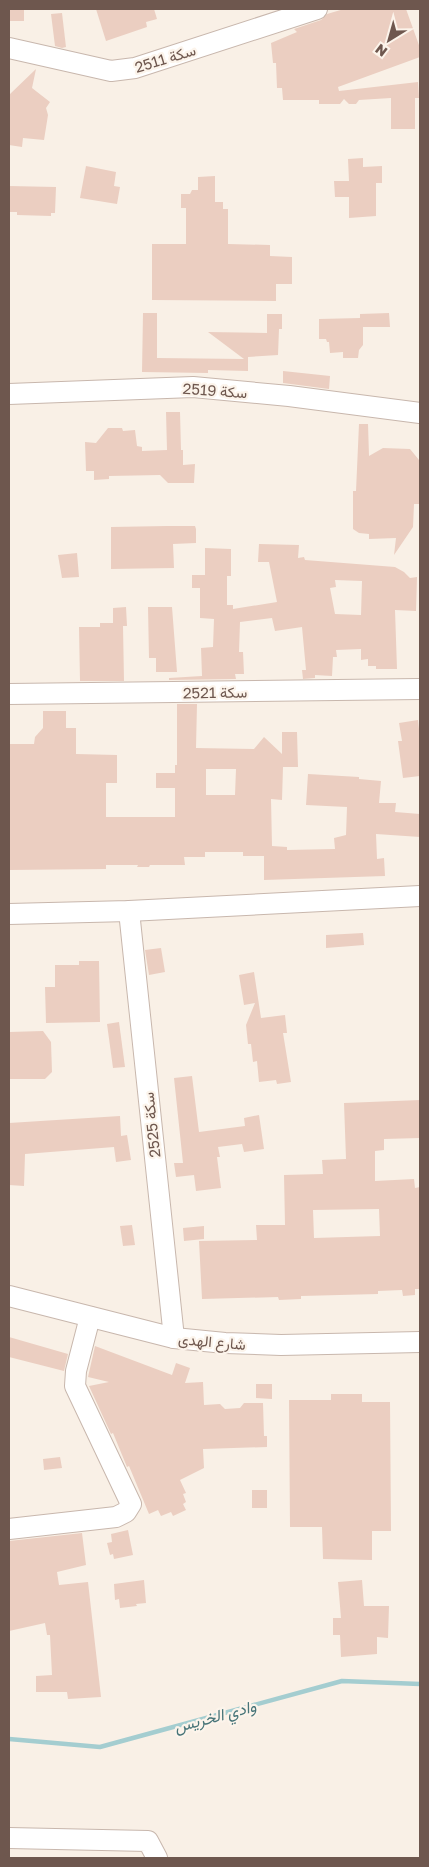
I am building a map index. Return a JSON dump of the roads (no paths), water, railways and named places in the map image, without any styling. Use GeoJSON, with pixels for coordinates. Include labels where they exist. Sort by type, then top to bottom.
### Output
{"type":"FeatureCollection","features":[{"type":"Feature","properties":{"kind":"street","name":"سكة 2511"},"geometry":{"type":"LineString","coordinates":[[9,48],[111,71],[135,68],[317,9]]}},
{"type":"Feature","properties":{"kind":"street","name":"سكة 2519"},"geometry":{"type":"LineString","coordinates":[[9,394],[193,387],[290,396],[420,413]]}},
{"type":"Feature","properties":{"kind":"street","name":"سكة 2521"},"geometry":{"type":"LineString","coordinates":[[9,694],[420,690]]}},
{"type":"Feature","properties":{"kind":"street"},"geometry":{"type":"LineString","coordinates":[[9,914],[129,912],[420,896]]}},
{"type":"Feature","properties":{"kind":"street","name":"سكة 2525"},"geometry":{"type":"LineString","coordinates":[[129,912],[174,1338]]}},
{"type":"Feature","properties":{"kind":"street","name":"شارع الهدى"},"geometry":{"type":"LineString","coordinates":[[9,1296],[174,1338],[225,1343],[281,1345],[420,1342]]}},
{"type":"Feature","properties":{"kind":"street"},"geometry":{"type":"LineString","coordinates":[[9,1529],[116,1517],[126,1512],[131,1504],[76,1386],[76,1371],[90,1317]]}},
{"type":"Feature","properties":{"kind":"street"},"geometry":{"type":"LineString","coordinates":[[9,1838],[148,1841],[157,1858]]}},
{"type":"Feature","properties":{"kind":"waterway","name":"وادي الخريس"},"geometry":{"type":"LineString","coordinates":[[9,1739],[100,1747],[342,1681],[420,1684]]}}]}
